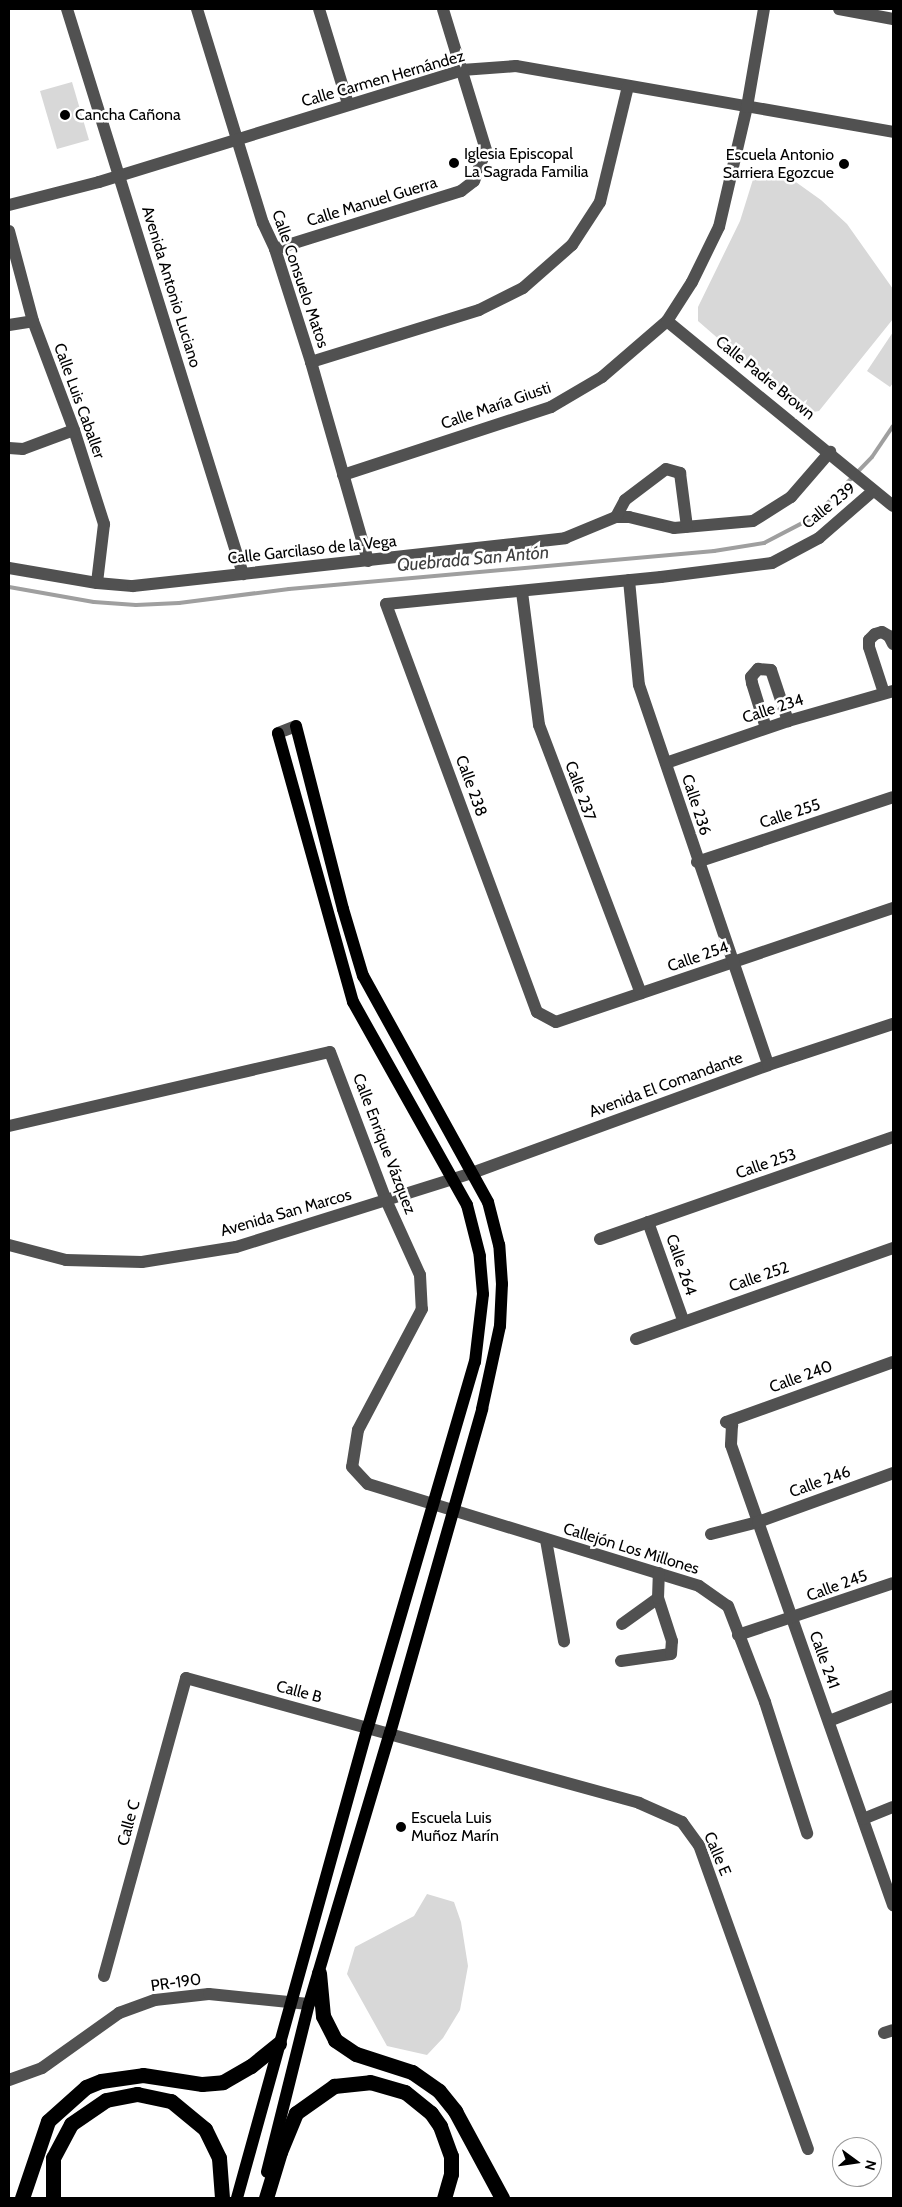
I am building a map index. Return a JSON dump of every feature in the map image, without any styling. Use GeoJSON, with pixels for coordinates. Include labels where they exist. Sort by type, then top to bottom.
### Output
{"type":"FeatureCollection","features":[{"type":"Feature","properties":{"kind":"highway"},"geometry":{"type":"LineString","coordinates":[[319,1972],[322,2016],[335,2040],[356,2054],[412,2072],[439,2091],[455,2111],[502,2198]]}},
{"type":"Feature","properties":{"kind":"highway"},"geometry":{"type":"LineString","coordinates":[[22,2198],[48,2121],[86,2087],[109,2079],[143,2075],[202,2084],[223,2082],[251,2066],[279,2043]]}},
{"type":"Feature","properties":{"kind":"highway"},"geometry":{"type":"LineString","coordinates":[[266,2198],[280,2152],[296,2113],[334,2086],[370,2082],[405,2092],[419,2101],[440,2126],[451,2156],[451,2174],[444,2198]]}},
{"type":"Feature","properties":{"kind":"highway"},"geometry":{"type":"LineString","coordinates":[[53,2198],[53,2158],[71,2124],[106,2100],[137,2094],[171,2101],[205,2129],[219,2158],[222,2198]]}},
{"type":"Feature","properties":{"kind":"main road"},"geometry":{"type":"LineString","coordinates":[[260,2198],[309,2004],[396,1735],[453,1508],[494,1357],[502,1284],[499,1245],[488,1202],[363,976],[343,909],[296,726]]}},
{"type":"Feature","properties":{"kind":"main road"},"geometry":{"type":"LineString","coordinates":[[237,2198],[290,2001],[475,1362],[483,1294],[480,1256],[467,1205],[353,1002],[278,732]]}},
{"type":"Feature","properties":{"kind":"street","name":"Avenida Antonio Luciano"},"geometry":{"type":"LineString","coordinates":[[67,9],[243,574]]}},
{"type":"Feature","properties":{"kind":"street","name":"Calle Consuelo Matos"},"geometry":{"type":"LineString","coordinates":[[197,9],[263,223],[275,249],[311,362],[368,561]]}},
{"type":"Feature","properties":{"kind":"street"},"geometry":{"type":"LineString","coordinates":[[319,9],[348,104]]}},
{"type":"Feature","properties":{"kind":"street","name":"Calle Manuel Guerra"},"geometry":{"type":"LineString","coordinates":[[275,249],[461,192],[474,181],[486,150],[443,9]]}},
{"type":"Feature","properties":{"kind":"street","name":"Calle María Giusti"},"geometry":{"type":"LineString","coordinates":[[343,475],[551,407],[602,377],[667,321],[692,282],[719,227],[747,107],[764,9]]}},
{"type":"Feature","properties":{"kind":"street"},"geometry":{"type":"LineString","coordinates":[[839,9],[893,18]]}},
{"type":"Feature","properties":{"kind":"street","name":"Calle Carmen Hernández"},"geometry":{"type":"LineString","coordinates":[[9,205],[119,175],[462,70],[516,66],[893,132]]}},
{"type":"Feature","properties":{"kind":"street"},"geometry":{"type":"LineString","coordinates":[[311,362],[479,310],[523,288],[572,245],[600,202],[628,86]]}},
{"type":"Feature","properties":{"kind":"street","name":"Calle Luis Caballer"},"geometry":{"type":"LineString","coordinates":[[9,230],[33,321],[74,430],[104,524],[97,583]]}},
{"type":"Feature","properties":{"kind":"street"},"geometry":{"type":"LineString","coordinates":[[9,325],[33,321]]}},
{"type":"Feature","properties":{"kind":"street","name":"Calle Padre Brown"},"geometry":{"type":"LineString","coordinates":[[667,321],[830,452],[893,506]]}},
{"type":"Feature","properties":{"kind":"street"},"geometry":{"type":"LineString","coordinates":[[9,448],[23,449],[74,430]]}},
{"type":"Feature","properties":{"kind":"street"},"geometry":{"type":"LineString","coordinates":[[687,527],[680,473],[674,469],[666,469],[625,500],[616,517],[687,527],[753,521],[764,516],[791,497],[830,452]]}},
{"type":"Feature","properties":{"kind":"street","name":"Calle 239"},"geometry":{"type":"LineString","coordinates":[[629,580],[772,563],[819,538],[870,488]]}},
{"type":"Feature","properties":{"kind":"street","name":"Calle Garcilaso de la Vega"},"geometry":{"type":"LineString","coordinates":[[9,568],[97,583],[133,586],[565,538],[616,517]]}},
{"type":"Feature","properties":{"kind":"street"},"geometry":{"type":"LineString","coordinates":[[522,592],[629,580]]}},
{"type":"Feature","properties":{"kind":"street","name":"Calle 236"},"geometry":{"type":"LineString","coordinates":[[629,580],[639,685],[697,862],[734,962],[768,1065]]}},
{"type":"Feature","properties":{"kind":"street","name":"Calle 238"},"geometry":{"type":"LineString","coordinates":[[522,592],[386,604],[529,990]]}},
{"type":"Feature","properties":{"kind":"street","name":"Calle 237"},"geometry":{"type":"LineString","coordinates":[[522,592],[540,725],[641,993]]}},
{"type":"Feature","properties":{"kind":"street"},"geometry":{"type":"LineString","coordinates":[[889,692],[868,647],[869,640],[875,634],[882,632],[889,636],[893,644]]}},
{"type":"Feature","properties":{"kind":"street"},"geometry":{"type":"LineString","coordinates":[[766,728],[752,683],[754,672],[758,669],[771,670],[788,720]]}},
{"type":"Feature","properties":{"kind":"street","name":"Calle 234"},"geometry":{"type":"LineString","coordinates":[[666,763],[788,720],[889,692]]}},
{"type":"Feature","properties":{"kind":"street"},"geometry":{"type":"LineString","coordinates":[[278,732],[296,726]]}},
{"type":"Feature","properties":{"kind":"street","name":"Calle 255"},"geometry":{"type":"LineString","coordinates":[[697,862],[893,797]]}},
{"type":"Feature","properties":{"kind":"street","name":"Calle 254"},"geometry":{"type":"LineString","coordinates":[[529,990],[537,1012],[556,1022],[893,908]]}},
{"type":"Feature","properties":{"kind":"street","name":"Avenida El Comandante"},"geometry":{"type":"LineString","coordinates":[[452,1180],[768,1065],[893,1024]]}},
{"type":"Feature","properties":{"kind":"street","name":"Calle Enrique Vázquez"},"geometry":{"type":"LineString","coordinates":[[9,1126],[330,1052],[365,1137],[386,1200],[420,1275],[422,1309],[358,1430],[352,1467],[368,1484],[433,1505]]}},
{"type":"Feature","properties":{"kind":"street","name":"Calle 253"},"geometry":{"type":"LineString","coordinates":[[648,1222],[893,1137]]}},
{"type":"Feature","properties":{"kind":"street","name":"Avenida San Marcos"},"geometry":{"type":"LineString","coordinates":[[9,1245],[66,1260],[142,1262],[236,1247],[452,1180]]}},
{"type":"Feature","properties":{"kind":"street"},"geometry":{"type":"LineString","coordinates":[[600,1239],[648,1222]]}},
{"type":"Feature","properties":{"kind":"street","name":"Calle 264"},"geometry":{"type":"LineString","coordinates":[[648,1222],[683,1320]]}},
{"type":"Feature","properties":{"kind":"street","name":"Calle 252"},"geometry":{"type":"LineString","coordinates":[[636,1338],[893,1248]]}},
{"type":"Feature","properties":{"kind":"street","name":"Calle 240"},"geometry":{"type":"LineString","coordinates":[[732,1425],[726,1422],[893,1362]]}},
{"type":"Feature","properties":{"kind":"street","name":"Calle 241"},"geometry":{"type":"LineString","coordinates":[[732,1425],[731,1446],[893,1905]]}},
{"type":"Feature","properties":{"kind":"street","name":"Calle 246"},"geometry":{"type":"LineString","coordinates":[[711,1534],[758,1522],[893,1473]]}},
{"type":"Feature","properties":{"kind":"street","name":"Callejón Los Millones"},"geometry":{"type":"LineString","coordinates":[[433,1505],[453,1508],[546,1540],[699,1586],[728,1606],[765,1702],[807,1833]]}},
{"type":"Feature","properties":{"kind":"street"},"geometry":{"type":"LineString","coordinates":[[546,1540],[564,1641]]}},
{"type":"Feature","properties":{"kind":"street"},"geometry":{"type":"LineString","coordinates":[[621,1661],[671,1654],[672,1640],[658,1598],[658,1573]]}},
{"type":"Feature","properties":{"kind":"street","name":"Calle 245"},"geometry":{"type":"LineString","coordinates":[[738,1635],[792,1619],[893,1583]]}},
{"type":"Feature","properties":{"kind":"street"},"geometry":{"type":"LineString","coordinates":[[622,1624],[658,1598]]}},
{"type":"Feature","properties":{"kind":"street","name":"Calle B"},"geometry":{"type":"LineString","coordinates":[[186,1678],[396,1735]]}},
{"type":"Feature","properties":{"kind":"street","name":"Calle C"},"geometry":{"type":"LineString","coordinates":[[104,1976],[186,1678]]}},
{"type":"Feature","properties":{"kind":"street"},"geometry":{"type":"LineString","coordinates":[[829,1721],[893,1696]]}},
{"type":"Feature","properties":{"kind":"street","name":"Calle E"},"geometry":{"type":"LineString","coordinates":[[396,1735],[655,1808],[682,1822],[699,1845],[808,2149]]}},
{"type":"Feature","properties":{"kind":"street"},"geometry":{"type":"LineString","coordinates":[[862,1819],[893,1807]]}},
{"type":"Feature","properties":{"kind":"street","name":"PR-190"},"geometry":{"type":"LineString","coordinates":[[9,2080],[42,2068],[120,2013],[155,2000],[209,1994],[309,2004]]}},
{"type":"Feature","properties":{"kind":"shaded area","name":"Cancha Cañona"},"geometry":{"type":"Polygon","coordinates":[[[72,82],[89,140],[57,149],[40,91],[72,82]]]}},
{"type":"Feature","properties":{"kind":"shaded area"},"geometry":{"type":"Polygon","coordinates":[[[760,170],[786,175],[821,200],[847,224],[893,289],[893,319],[819,411],[807,413],[798,408],[698,321],[698,307],[740,221],[755,173],[760,170]]]}},
{"type":"Feature","properties":{"kind":"shaded area"},"geometry":{"type":"Polygon","coordinates":[[[893,332],[893,383],[890,387],[867,371],[893,332]]]}},
{"type":"Feature","properties":{"kind":"shaded area"},"geometry":{"type":"Polygon","coordinates":[[[427,1894],[454,1902],[461,1922],[468,1966],[460,2010],[443,2038],[427,2055],[387,2046],[347,1974],[355,1947],[414,1916],[427,1894]]]}},
{"type":"Feature","properties":{"kind":"waterway","name":"Quebrada San Antón"},"geometry":{"type":"LineString","coordinates":[[9,587],[94,602],[136,605],[179,603],[289,589],[714,551],[764,543],[814,517],[872,457],[893,426]]}},
{"type":"Feature","properties":{"kind":"place","name":"Cancha Cañona"},"geometry":{"type":"Point","coordinates":[65,115]}},
{"type":"Feature","properties":{"kind":"place","name":"Iglesia Episcopal La Sagrada Familia"},"geometry":{"type":"Point","coordinates":[454,163]}},
{"type":"Feature","properties":{"kind":"place","name":"Escuela Antonio Sarriera Egozcue"},"geometry":{"type":"Point","coordinates":[844,164]}},
{"type":"Feature","properties":{"kind":"place","name":"Escuela Luis Muñoz Marín"},"geometry":{"type":"Point","coordinates":[401,1827]}}]}
